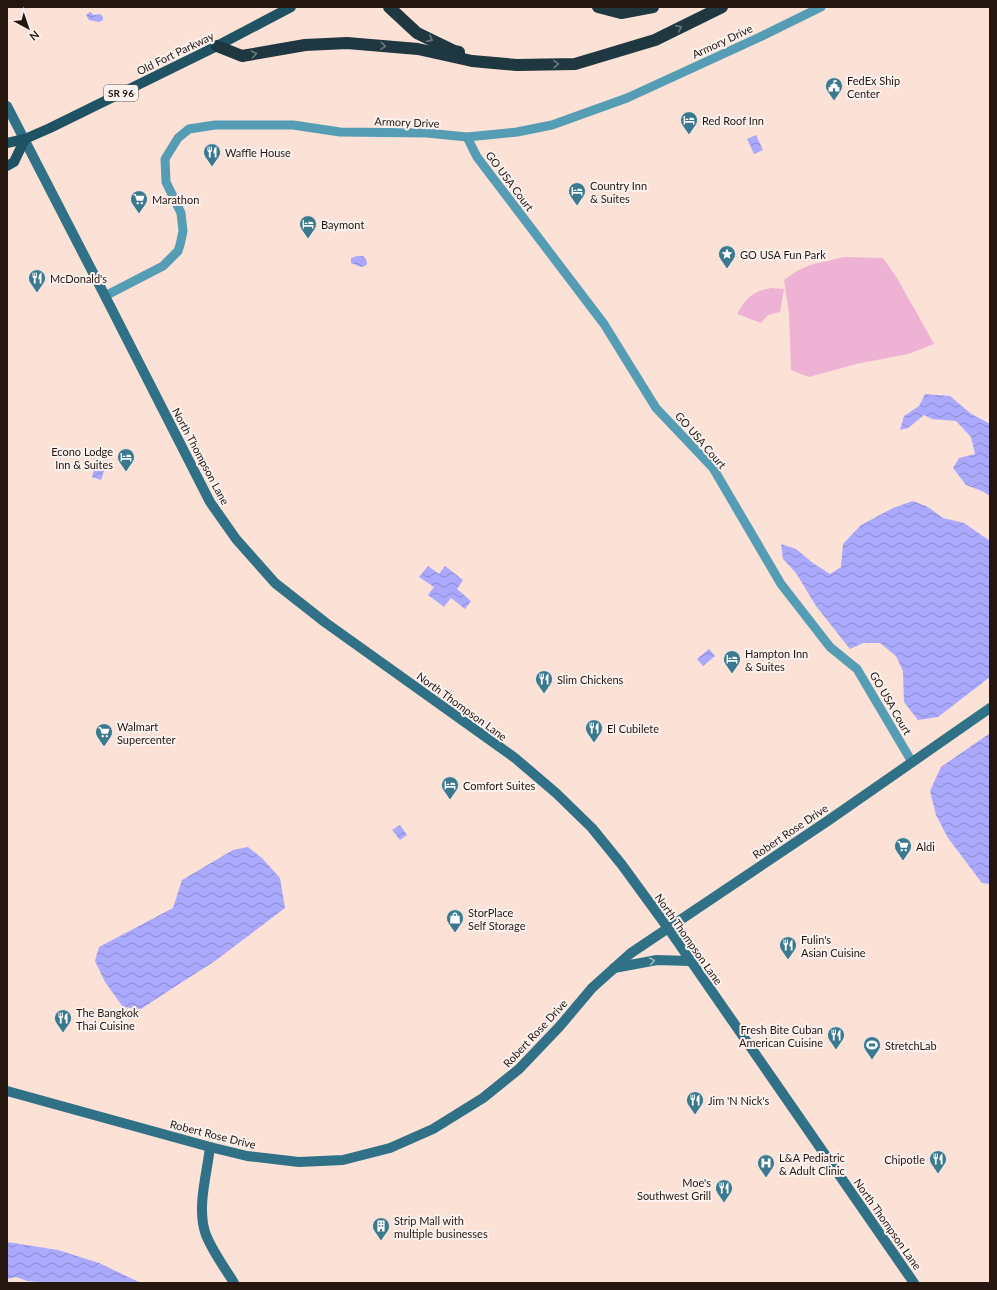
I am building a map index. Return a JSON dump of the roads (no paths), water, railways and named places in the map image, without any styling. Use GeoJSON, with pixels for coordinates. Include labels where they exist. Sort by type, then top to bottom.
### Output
{"type":"FeatureCollection","features":[{"type":"Feature","properties":{"kind":"highway"},"geometry":{"type":"LineString","coordinates":[[389,7],[417,33],[454,51],[516,65]]}},
{"type":"Feature","properties":{"kind":"highway"},"geometry":{"type":"LineString","coordinates":[[598,7],[621,13],[653,7]]}},
{"type":"Feature","properties":{"kind":"highway"},"geometry":{"type":"LineString","coordinates":[[217,46],[242,56],[305,45],[347,43],[418,49],[472,61],[516,65],[575,64],[655,40],[722,7]]}},
{"type":"Feature","properties":{"kind":"main road","name":"Old Fort Parkway"},"geometry":{"type":"LineString","coordinates":[[7,143],[25,139],[50,128],[217,46],[292,7]]}},
{"type":"Feature","properties":{"kind":"main road","name":"North Thompson Lane"},"geometry":{"type":"LineString","coordinates":[[7,106],[210,502],[236,539],[275,583],[326,622],[515,758],[556,793],[592,828],[622,865],[668,928],[914,1283]]}},
{"type":"Feature","properties":{"kind":"main road"},"geometry":{"type":"LineString","coordinates":[[7,166],[14,162],[25,139]]}},
{"type":"Feature","properties":{"kind":"main road","name":"Robert Rose Drive"},"geometry":{"type":"LineString","coordinates":[[7,1091],[247,1156],[299,1162],[343,1160],[390,1148],[433,1129],[483,1098],[519,1070],[560,1026],[592,988],[631,953],[829,820],[990,708]]}},
{"type":"Feature","properties":{"kind":"main road"},"geometry":{"type":"LineString","coordinates":[[614,968],[658,960],[690,961]]}},
{"type":"Feature","properties":{"kind":"main road"},"geometry":{"type":"LineString","coordinates":[[210,1147],[203,1198],[202,1218],[205,1233],[234,1283]]}},
{"type":"Feature","properties":{"kind":"street","name":"Armory Drive"},"geometry":{"type":"LineString","coordinates":[[105,296],[163,266],[178,251],[183,231],[181,213],[166,182],[165,159],[178,138],[189,129],[215,125],[293,125],[340,132],[427,133],[467,137],[517,132],[552,125],[627,98],[760,37],[821,7]]}},
{"type":"Feature","properties":{"kind":"street","name":"GO USA Court"},"geometry":{"type":"LineString","coordinates":[[467,137],[477,157],[604,324],[656,408],[713,468],[781,584],[830,647],[857,669],[912,762]]}},
{"type":"Feature","properties":{"kind":"water"},"geometry":{"type":"Polygon","coordinates":[[[90,12],[94,15],[100,14],[103,17],[103,20],[99,22],[89,20],[86,15],[90,12]]]}},
{"type":"Feature","properties":{"kind":"water"},"geometry":{"type":"Polygon","coordinates":[[[756,135],[763,150],[754,154],[747,139],[756,135]]]}},
{"type":"Feature","properties":{"kind":"water"},"geometry":{"type":"Polygon","coordinates":[[[363,256],[366,259],[367,264],[365,266],[361,267],[351,263],[351,258],[363,256]]]}},
{"type":"Feature","properties":{"kind":"water"},"geometry":{"type":"Polygon","coordinates":[[[925,394],[950,396],[970,413],[990,424],[990,496],[982,491],[966,485],[953,468],[959,458],[975,454],[971,437],[956,421],[932,419],[924,415],[908,428],[900,430],[904,416],[919,406],[925,394]]]}},
{"type":"Feature","properties":{"kind":"water"},"geometry":{"type":"Polygon","coordinates":[[[97,459],[107,462],[101,480],[92,477],[97,459]]]}},
{"type":"Feature","properties":{"kind":"water"},"geometry":{"type":"Polygon","coordinates":[[[913,501],[928,507],[943,518],[964,523],[990,541],[990,677],[938,717],[918,720],[904,702],[903,671],[896,656],[880,643],[863,643],[850,649],[816,606],[796,573],[783,559],[781,544],[796,549],[813,563],[830,574],[841,567],[843,544],[861,525],[893,508],[913,501]]]}},
{"type":"Feature","properties":{"kind":"water"},"geometry":{"type":"Polygon","coordinates":[[[428,566],[439,574],[445,566],[463,580],[457,589],[471,601],[465,609],[451,598],[444,607],[428,595],[434,587],[419,577],[428,566]]]}},
{"type":"Feature","properties":{"kind":"water"},"geometry":{"type":"Polygon","coordinates":[[[709,649],[715,656],[703,666],[697,659],[709,649]]]}},
{"type":"Feature","properties":{"kind":"water"},"geometry":{"type":"Polygon","coordinates":[[[990,733],[990,884],[982,883],[948,838],[936,815],[930,791],[941,767],[990,733]]]}},
{"type":"Feature","properties":{"kind":"water"},"geometry":{"type":"Polygon","coordinates":[[[400,825],[407,835],[400,840],[392,830],[400,825]]]}},
{"type":"Feature","properties":{"kind":"water"},"geometry":{"type":"Polygon","coordinates":[[[248,847],[262,858],[280,878],[285,908],[215,961],[141,1009],[123,1007],[105,982],[95,961],[99,947],[173,908],[182,880],[233,850],[248,847]]]}},
{"type":"Feature","properties":{"kind":"water"},"geometry":{"type":"Polygon","coordinates":[[[7,1242],[58,1250],[99,1263],[141,1283],[42,1283],[27,1281],[16,1277],[7,1279],[7,1242]]]}},
{"type":"Feature","properties":{"kind":"place","name":"FedEx Ship Center"},"geometry":{"type":"Point","coordinates":[834,101]}},
{"type":"Feature","properties":{"kind":"place","name":"Red Roof Inn"},"geometry":{"type":"Point","coordinates":[689,135]}},
{"type":"Feature","properties":{"kind":"place","name":"Waffle House"},"geometry":{"type":"Point","coordinates":[212,167]}},
{"type":"Feature","properties":{"kind":"place","name":"Country Inn & Suites"},"geometry":{"type":"Point","coordinates":[577,206]}},
{"type":"Feature","properties":{"kind":"place","name":"Marathon"},"geometry":{"type":"Point","coordinates":[139,214]}},
{"type":"Feature","properties":{"kind":"place","name":"Baymont"},"geometry":{"type":"Point","coordinates":[308,239]}},
{"type":"Feature","properties":{"kind":"place","name":"GO USA Fun Park"},"geometry":{"type":"Point","coordinates":[727,269]}},
{"type":"Feature","properties":{"kind":"place","name":"McDonald's"},"geometry":{"type":"Point","coordinates":[37,293]}},
{"type":"Feature","properties":{"kind":"place","name":"Econo Lodge Inn & Suites"},"geometry":{"type":"Point","coordinates":[126,472]}},
{"type":"Feature","properties":{"kind":"place","name":"Hampton Inn & Suites"},"geometry":{"type":"Point","coordinates":[732,674]}},
{"type":"Feature","properties":{"kind":"place","name":"Slim Chickens"},"geometry":{"type":"Point","coordinates":[544,694]}},
{"type":"Feature","properties":{"kind":"place","name":"El Cubilete"},"geometry":{"type":"Point","coordinates":[594,743]}},
{"type":"Feature","properties":{"kind":"place","name":"Walmart Supercenter"},"geometry":{"type":"Point","coordinates":[104,747]}},
{"type":"Feature","properties":{"kind":"place","name":"Comfort Suites"},"geometry":{"type":"Point","coordinates":[450,800]}},
{"type":"Feature","properties":{"kind":"place","name":"Aldi"},"geometry":{"type":"Point","coordinates":[903,861]}},
{"type":"Feature","properties":{"kind":"place","name":"StorPlace Self Storage"},"geometry":{"type":"Point","coordinates":[455,933]}},
{"type":"Feature","properties":{"kind":"place","name":"Fulin's Asian Cuisine"},"geometry":{"type":"Point","coordinates":[788,960]}},
{"type":"Feature","properties":{"kind":"place","name":"The Bangkok Thai Cuisine"},"geometry":{"type":"Point","coordinates":[63,1033]}},
{"type":"Feature","properties":{"kind":"place","name":"Fresh Bite Cuban American Cuisine"},"geometry":{"type":"Point","coordinates":[836,1050]}},
{"type":"Feature","properties":{"kind":"place","name":"StretchLab"},"geometry":{"type":"Point","coordinates":[872,1060]}},
{"type":"Feature","properties":{"kind":"place","name":"Jim 'N Nick's"},"geometry":{"type":"Point","coordinates":[695,1115]}},
{"type":"Feature","properties":{"kind":"place","name":"Chipotle"},"geometry":{"type":"Point","coordinates":[938,1174]}},
{"type":"Feature","properties":{"kind":"place","name":"L&A Pediatric & Adult Clinic"},"geometry":{"type":"Point","coordinates":[766,1178]}},
{"type":"Feature","properties":{"kind":"place","name":"Moe's Southwest Grill"},"geometry":{"type":"Point","coordinates":[724,1203]}},
{"type":"Feature","properties":{"kind":"place","name":"Strip Mall with multiple businesses"},"geometry":{"type":"Point","coordinates":[381,1241]}}]}
